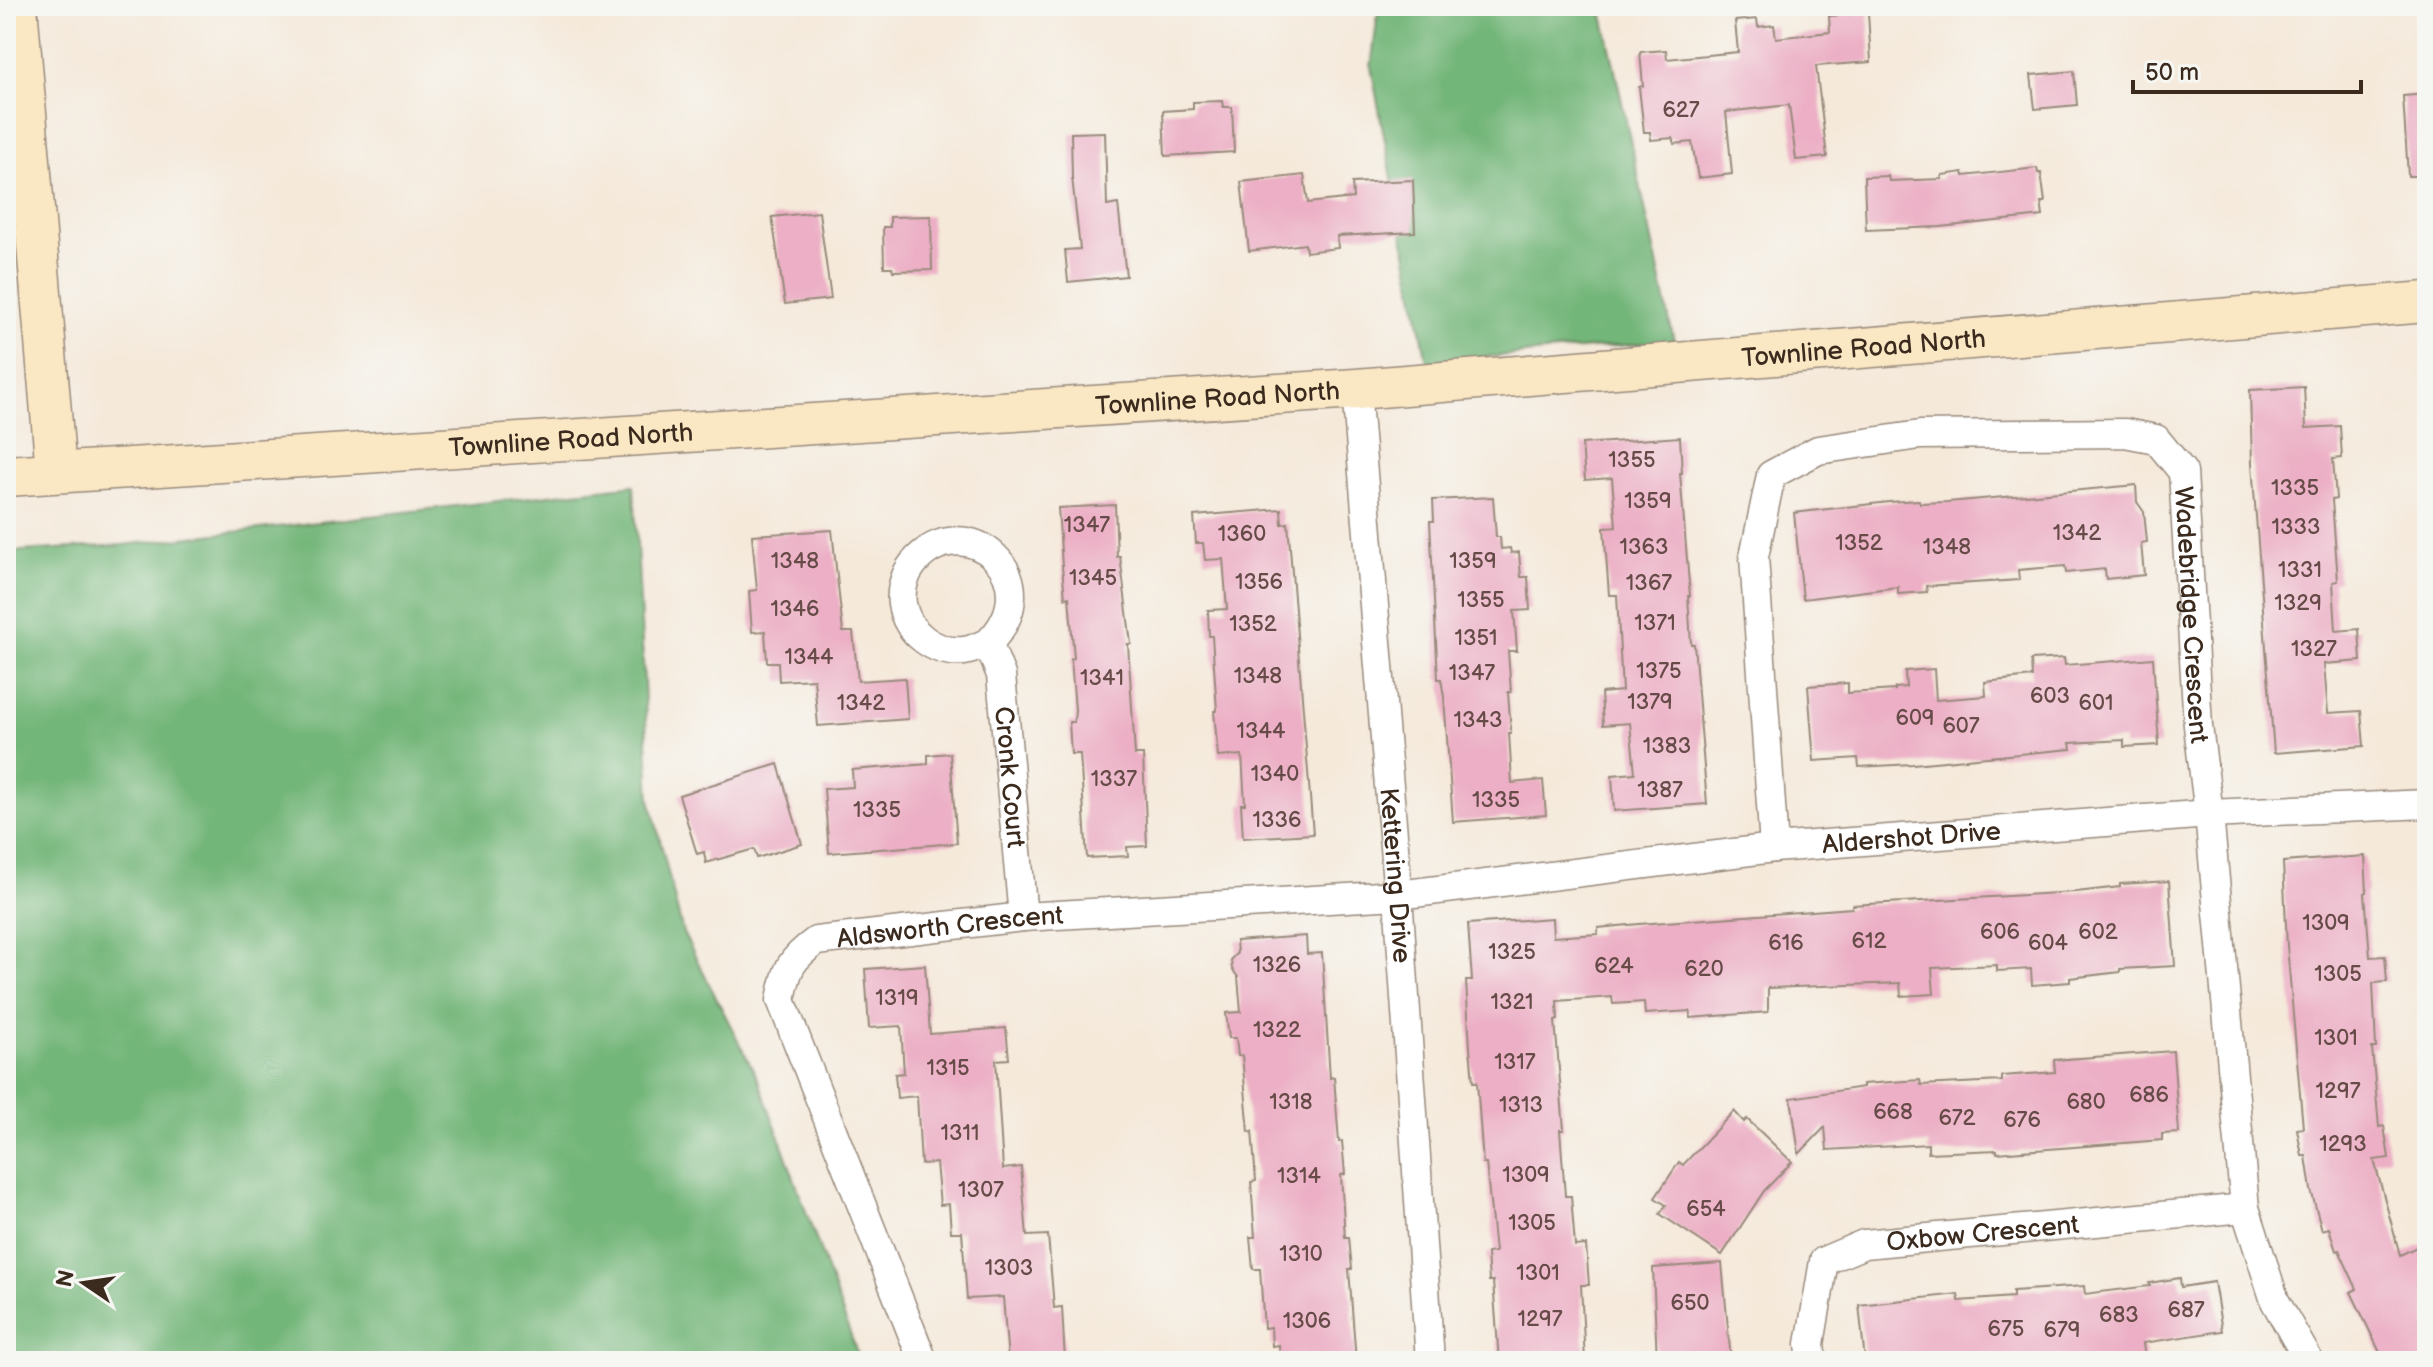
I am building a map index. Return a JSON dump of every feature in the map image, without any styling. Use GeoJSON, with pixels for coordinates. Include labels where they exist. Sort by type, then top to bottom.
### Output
{"type":"FeatureCollection","features":[{"type":"Feature","properties":{"kind":"main road"},"geometry":{"type":"LineString","coordinates":[[17,6],[56,472]]}},
{"type":"Feature","properties":{"kind":"main road","name":"Townline Road North"},"geometry":{"type":"LineString","coordinates":[[6,476],[1356,389],[2427,302]]}},
{"type":"Feature","properties":{"kind":"street","name":"Kettering Drive"},"geometry":{"type":"LineString","coordinates":[[1356,389],[1398,895],[1430,1361]]}},
{"type":"Feature","properties":{"kind":"street","name":"Wadebridge Crescent"},"geometry":{"type":"LineString","coordinates":[[1774,848],[1754,557],[1771,475],[1818,450],[1920,435],[2125,433],[2156,439],[2183,472],[2198,726],[2209,814],[2245,1208],[2275,1301],[2309,1361]]}},
{"type":"Feature","properties":{"kind":"street","name":"Cronk Court"},"geometry":{"type":"LineString","coordinates":[[988,643],[1001,675],[1023,917]]}},
{"type":"Feature","properties":{"kind":"street","name":"Aldershot Drive"},"geometry":{"type":"LineString","coordinates":[[1398,895],[1774,848],[2209,814],[2427,804]]}},
{"type":"Feature","properties":{"kind":"street","name":"Aldsworth Crescent"},"geometry":{"type":"LineString","coordinates":[[923,1361],[781,1000],[785,978],[796,956],[816,941],[1023,917],[1398,895]]}},
{"type":"Feature","properties":{"kind":"street","name":"Oxbow Crescent"},"geometry":{"type":"LineString","coordinates":[[1812,1361],[1810,1344],[1816,1293],[1824,1261],[1864,1244],[2245,1208]]}},
{"type":"Feature","properties":{"kind":"green space"},"geometry":{"type":"Polygon","coordinates":[[[1379,6],[1601,6],[1674,341],[1427,362],[1371,67],[1379,6]]]}},
{"type":"Feature","properties":{"kind":"green space"},"geometry":{"type":"Polygon","coordinates":[[[634,485],[650,799],[683,933],[759,1081],[860,1361],[6,1361],[6,552],[123,545],[634,485]]]}},
{"type":"Feature","properties":{"kind":"building"},"geometry":{"type":"Polygon","coordinates":[[[1868,13],[1871,62],[1816,66],[1827,157],[1796,160],[1789,105],[1726,112],[1732,174],[1698,178],[1692,142],[1674,144],[1673,138],[1651,140],[1650,132],[1644,132],[1639,87],[1643,86],[1640,52],[1666,50],[1667,59],[1738,52],[1735,21],[1757,19],[1758,27],[1774,25],[1776,38],[1830,32],[1829,16],[1868,13]]]}},
{"type":"Feature","properties":{"kind":"building"},"geometry":{"type":"Polygon","coordinates":[[[2074,71],[2077,105],[2035,109],[2031,75],[2074,71]]]}},
{"type":"Feature","properties":{"kind":"building"},"geometry":{"type":"Polygon","coordinates":[[[2427,94],[2427,176],[2408,176],[2403,96],[2427,94]]]}},
{"type":"Feature","properties":{"kind":"building"},"geometry":{"type":"Polygon","coordinates":[[[1222,101],[1223,107],[1232,107],[1234,152],[1165,156],[1163,111],[1193,109],[1193,102],[1222,101]]]}},
{"type":"Feature","properties":{"kind":"building"},"geometry":{"type":"Polygon","coordinates":[[[1105,132],[1107,206],[1118,204],[1126,276],[1068,282],[1065,250],[1080,249],[1072,177],[1071,133],[1105,132]]]}},
{"type":"Feature","properties":{"kind":"building"},"geometry":{"type":"Polygon","coordinates":[[[2037,168],[2041,173],[2045,202],[2041,202],[2043,216],[1940,227],[1866,230],[1864,177],[1888,176],[1889,181],[1942,179],[1942,175],[1963,172],[1964,176],[2037,168]]]}},
{"type":"Feature","properties":{"kind":"building"},"geometry":{"type":"Polygon","coordinates":[[[1304,175],[1308,203],[1353,198],[1352,183],[1413,180],[1415,232],[1337,236],[1338,248],[1306,252],[1305,244],[1249,251],[1241,182],[1304,175]]]}},
{"type":"Feature","properties":{"kind":"building"},"geometry":{"type":"Polygon","coordinates":[[[819,212],[831,299],[785,304],[772,217],[819,212]]]}},
{"type":"Feature","properties":{"kind":"building"},"geometry":{"type":"Polygon","coordinates":[[[931,216],[932,270],[893,271],[892,267],[884,267],[883,227],[890,227],[890,217],[931,216]]]}},
{"type":"Feature","properties":{"kind":"building"},"geometry":{"type":"Polygon","coordinates":[[[2304,387],[2306,428],[2340,426],[2342,458],[2333,459],[2336,499],[2332,500],[2338,581],[2333,582],[2336,631],[2359,629],[2361,661],[2324,664],[2328,713],[2361,711],[2364,746],[2274,753],[2252,464],[2250,390],[2304,387]]]}},
{"type":"Feature","properties":{"kind":"building"},"geometry":{"type":"Polygon","coordinates":[[[1680,437],[1691,644],[1694,644],[1707,804],[1614,811],[1612,775],[1635,773],[1630,723],[1603,725],[1601,693],[1622,691],[1617,595],[1609,595],[1604,528],[1616,527],[1612,478],[1585,480],[1582,444],[1680,437]]]}},
{"type":"Feature","properties":{"kind":"building"},"geometry":{"type":"Polygon","coordinates":[[[2136,485],[2137,502],[2144,512],[2147,542],[2141,543],[2144,575],[2106,579],[2105,569],[2066,573],[2065,566],[2018,570],[2019,580],[1926,586],[1927,592],[1898,594],[1898,587],[1803,599],[1794,513],[1889,502],[1948,502],[2136,485]]]}},
{"type":"Feature","properties":{"kind":"building"},"geometry":{"type":"Polygon","coordinates":[[[1493,497],[1496,537],[1500,537],[1501,549],[1510,548],[1511,553],[1519,552],[1521,577],[1528,577],[1530,610],[1514,611],[1517,651],[1508,651],[1512,783],[1543,780],[1546,815],[1453,822],[1444,697],[1441,679],[1438,679],[1430,521],[1434,521],[1433,500],[1493,497]]]}},
{"type":"Feature","properties":{"kind":"building"},"geometry":{"type":"Polygon","coordinates":[[[1115,505],[1117,557],[1120,556],[1131,644],[1128,644],[1135,755],[1143,755],[1147,846],[1127,847],[1128,856],[1087,858],[1080,754],[1071,754],[1069,722],[1074,722],[1075,710],[1071,659],[1074,658],[1069,597],[1065,598],[1058,508],[1115,505]]]}},
{"type":"Feature","properties":{"kind":"building"},"geometry":{"type":"Polygon","coordinates":[[[1281,509],[1282,524],[1288,523],[1313,834],[1243,838],[1241,804],[1245,804],[1242,755],[1218,757],[1214,711],[1217,711],[1208,610],[1227,609],[1223,559],[1205,560],[1203,543],[1196,543],[1194,516],[1281,509]]]}},
{"type":"Feature","properties":{"kind":"building"},"geometry":{"type":"Polygon","coordinates":[[[832,530],[843,632],[853,632],[858,681],[905,678],[908,719],[818,726],[814,679],[779,681],[778,662],[767,662],[765,631],[752,632],[749,591],[757,590],[752,535],[832,530]]]}},
{"type":"Feature","properties":{"kind":"building"},"geometry":{"type":"Polygon","coordinates":[[[2064,658],[2065,665],[2153,658],[2159,745],[2124,747],[2124,740],[2070,743],[2071,749],[1859,767],[1858,758],[1814,761],[1808,686],[1848,683],[1848,693],[1895,690],[1906,687],[1905,671],[1934,669],[1936,700],[1986,696],[1985,682],[2032,677],[2031,660],[2064,658]]]}},
{"type":"Feature","properties":{"kind":"building"},"geometry":{"type":"Polygon","coordinates":[[[950,753],[957,843],[829,853],[824,789],[853,787],[852,770],[928,764],[928,755],[950,753]]]}},
{"type":"Feature","properties":{"kind":"building"},"geometry":{"type":"Polygon","coordinates":[[[778,764],[802,844],[757,858],[754,849],[706,863],[704,852],[697,854],[679,795],[778,764]]]}},
{"type":"Feature","properties":{"kind":"building"},"geometry":{"type":"Polygon","coordinates":[[[2365,856],[2370,957],[2385,956],[2387,982],[2373,983],[2376,1048],[2372,1048],[2379,1127],[2384,1126],[2389,1158],[2374,1160],[2400,1255],[2427,1242],[2427,1361],[2384,1361],[2351,1292],[2357,1289],[2339,1250],[2336,1251],[2329,1228],[2322,1230],[2297,1129],[2303,1128],[2283,862],[2365,856]]]}},
{"type":"Feature","properties":{"kind":"building"},"geometry":{"type":"Polygon","coordinates":[[[2169,881],[2175,966],[2120,969],[2120,972],[2070,978],[2070,982],[2032,985],[2031,969],[1997,971],[1997,965],[1932,968],[1934,994],[1901,996],[1900,983],[1768,988],[1768,1012],[1690,1018],[1690,1011],[1645,1014],[1644,1002],[1613,1004],[1612,997],[1557,1001],[1558,1020],[1555,1021],[1564,1130],[1560,1130],[1565,1196],[1571,1196],[1575,1246],[1586,1245],[1589,1285],[1581,1285],[1585,1361],[1499,1361],[1493,1281],[1489,1281],[1487,1253],[1495,1252],[1486,1163],[1483,1163],[1477,1082],[1473,1082],[1470,1048],[1466,981],[1472,981],[1468,924],[1552,918],[1553,937],[1598,934],[1598,928],[1639,924],[1852,908],[1852,905],[2076,892],[2120,887],[2120,884],[2169,881]]]}},
{"type":"Feature","properties":{"kind":"building"},"geometry":{"type":"Polygon","coordinates":[[[1306,936],[1307,954],[1322,953],[1330,1078],[1334,1077],[1345,1174],[1341,1175],[1345,1238],[1349,1238],[1352,1269],[1349,1269],[1356,1361],[1280,1361],[1279,1345],[1272,1346],[1271,1327],[1264,1328],[1260,1269],[1253,1269],[1250,1237],[1255,1237],[1251,1182],[1256,1181],[1242,1056],[1238,1056],[1236,1038],[1229,1038],[1226,1013],[1241,1012],[1238,977],[1232,969],[1231,959],[1237,953],[1236,941],[1306,936]]]}},
{"type":"Feature","properties":{"kind":"building"},"geometry":{"type":"Polygon","coordinates":[[[925,965],[930,1034],[1006,1028],[1009,1059],[996,1060],[1003,1169],[1021,1167],[1027,1236],[1048,1235],[1054,1308],[1062,1307],[1065,1361],[1008,1361],[1003,1297],[967,1299],[962,1232],[951,1232],[949,1204],[940,1205],[936,1163],[921,1164],[917,1096],[897,1098],[895,1074],[904,1073],[901,1026],[869,1028],[865,969],[925,965]]]}},
{"type":"Feature","properties":{"kind":"building"},"geometry":{"type":"Polygon","coordinates":[[[2173,1051],[2179,1133],[2162,1134],[2162,1140],[1997,1153],[1997,1150],[1928,1153],[1928,1144],[1827,1150],[1825,1127],[1799,1154],[1791,1098],[1863,1087],[1863,1084],[1920,1080],[1921,1085],[2002,1081],[2002,1076],[2055,1072],[2054,1060],[2173,1051]]]}},
{"type":"Feature","properties":{"kind":"building"},"geometry":{"type":"Polygon","coordinates":[[[1734,1111],[1744,1122],[1747,1119],[1792,1162],[1764,1191],[1722,1255],[1660,1214],[1666,1205],[1655,1198],[1679,1162],[1683,1165],[1734,1111]]]}},
{"type":"Feature","properties":{"kind":"building"},"geometry":{"type":"Polygon","coordinates":[[[1722,1263],[1731,1361],[1657,1361],[1653,1268],[1722,1263]]]}},
{"type":"Feature","properties":{"kind":"building"},"geometry":{"type":"Polygon","coordinates":[[[2180,1278],[2181,1287],[2214,1282],[2222,1331],[2143,1343],[2145,1359],[1865,1361],[1859,1305],[1958,1294],[1959,1301],[2013,1297],[2013,1291],[2084,1286],[2085,1294],[2150,1286],[2149,1283],[2180,1278]]]}}]}
